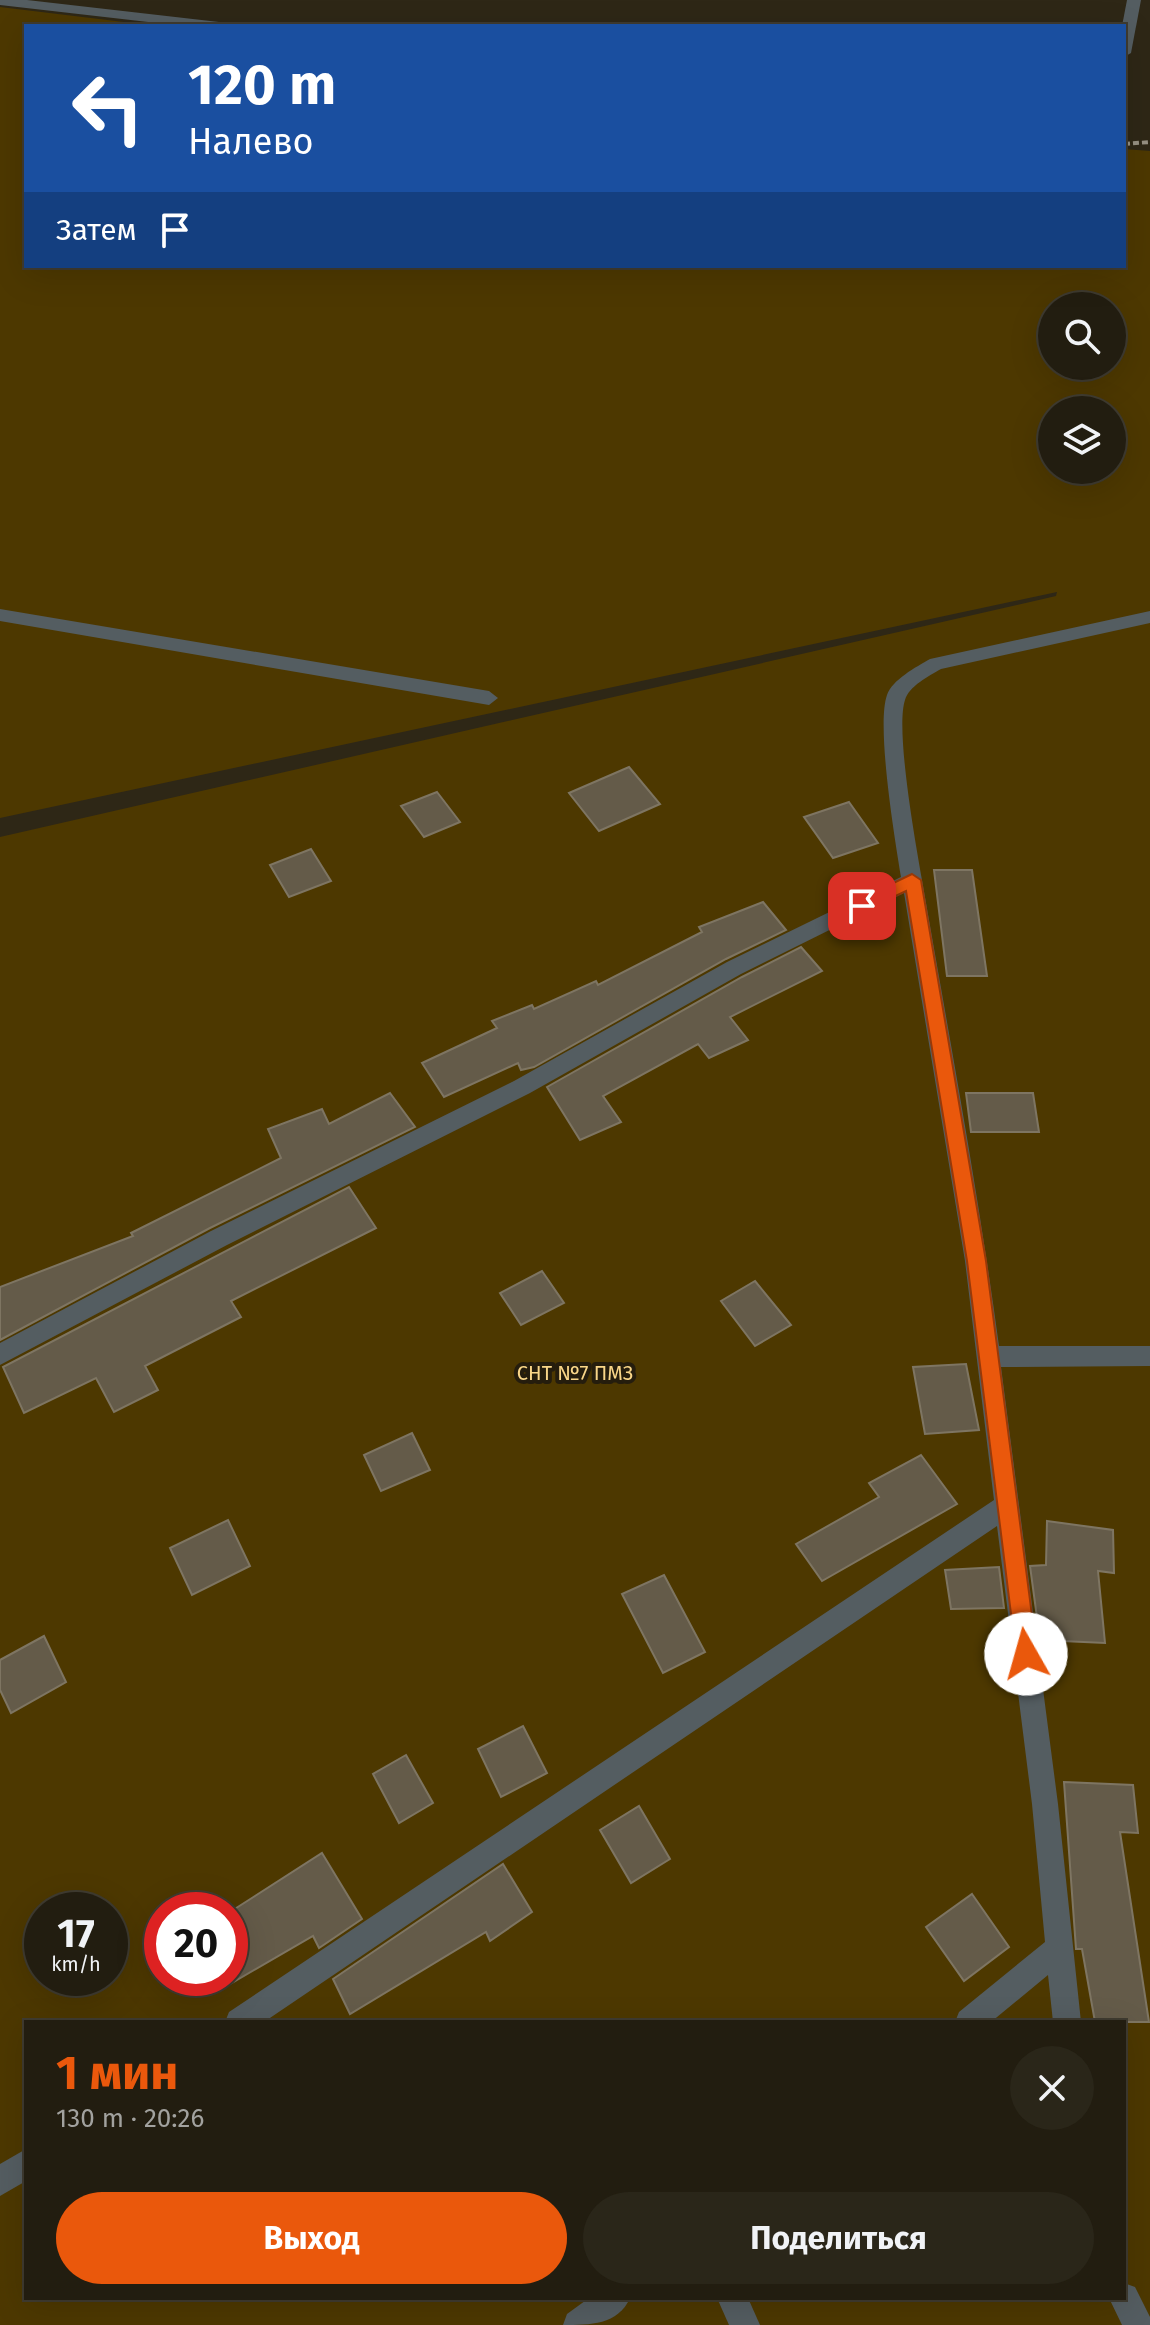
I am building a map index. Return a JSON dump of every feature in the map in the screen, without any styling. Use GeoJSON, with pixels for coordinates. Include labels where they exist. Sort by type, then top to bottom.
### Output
{"type":"FeatureCollection","features":[{"type":"Feature","properties":{"kind":"lane"},"geometry":{"type":"LineString","coordinates":[[1126,42],[1134,0]]}},
{"type":"Feature","properties":{"kind":"lane"},"geometry":{"type":"LineString","coordinates":[[0,1],[201,24]]}},
{"type":"Feature","properties":{"kind":"lane"},"geometry":{"type":"LineString","coordinates":[[0,615],[489,698]]}},
{"type":"Feature","properties":{"kind":"lane"},"geometry":{"type":"LineString","coordinates":[[1067,2020],[1045,1804],[976,1261],[903,830],[894,734],[896,695],[918,674],[936,664],[1150,617]]}},
{"type":"Feature","properties":{"kind":"lane"},"geometry":{"type":"LineString","coordinates":[[0,1355],[219,1238],[522,1087],[734,968],[912,880]]}},
{"type":"Feature","properties":{"kind":"lane"},"geometry":{"type":"LineString","coordinates":[[988,1357],[1150,1356]]}},
{"type":"Feature","properties":{"kind":"lane"},"geometry":{"type":"LineString","coordinates":[[242,2020],[1007,1505]]}},
{"type":"Feature","properties":{"kind":"lane"},"geometry":{"type":"LineString","coordinates":[[971,2020],[1060,1948]]}},
{"type":"Feature","properties":{"kind":"lane"},"geometry":{"type":"LineString","coordinates":[[0,2181],[24,2165]]}},
{"type":"Feature","properties":{"kind":"lane"},"geometry":{"type":"LineString","coordinates":[[578,2325],[612,2300]]}},
{"type":"Feature","properties":{"kind":"lane"},"geometry":{"type":"LineString","coordinates":[[733,2300],[745,2325]]}},
{"type":"Feature","properties":{"kind":"lane"},"geometry":{"type":"LineString","coordinates":[[1125,2300],[1138,2325]]}},
{"type":"Feature","properties":{"kind":"path"},"geometry":{"type":"LineString","coordinates":[[1126,144],[1150,142]]}},
{"type":"Feature","properties":{"kind":"green space","name":"СНТ №7 ПМЗ"},"geometry":{"type":"Polygon","coordinates":[[[0,7],[140,24],[24,24],[24,268],[1126,268],[1126,149],[1150,151],[1150,2325],[0,2325],[0,837],[1056,596],[1057,592],[0,818],[0,7]]]}},
{"type":"Feature","properties":{"kind":"building"},"geometry":{"type":"Polygon","coordinates":[[[629,767],[660,804],[599,831],[569,793],[629,767]]]}},
{"type":"Feature","properties":{"kind":"building"},"geometry":{"type":"Polygon","coordinates":[[[437,792],[460,822],[424,837],[401,806],[437,792]]]}},
{"type":"Feature","properties":{"kind":"building"},"geometry":{"type":"Polygon","coordinates":[[[849,802],[878,843],[833,858],[804,817],[849,802]]]}},
{"type":"Feature","properties":{"kind":"building"},"geometry":{"type":"Polygon","coordinates":[[[311,849],[331,881],[289,897],[270,865],[311,849]]]}},
{"type":"Feature","properties":{"kind":"building"},"geometry":{"type":"Polygon","coordinates":[[[934,870],[972,870],[987,976],[947,976],[934,870]]]}},
{"type":"Feature","properties":{"kind":"building"},"geometry":{"type":"Polygon","coordinates":[[[763,902],[786,930],[726,959],[534,1067],[521,1070],[518,1063],[444,1097],[422,1063],[497,1028],[492,1021],[532,1005],[534,1009],[596,981],[598,985],[702,932],[699,927],[763,902]]]}},
{"type":"Feature","properties":{"kind":"building"},"geometry":{"type":"Polygon","coordinates":[[[801,947],[822,971],[730,1017],[748,1040],[709,1058],[698,1044],[603,1096],[621,1122],[580,1140],[547,1087],[801,947]]]}},
{"type":"Feature","properties":{"kind":"building"},"geometry":{"type":"Polygon","coordinates":[[[390,1093],[415,1127],[210,1228],[0,1340],[0,1287],[133,1236],[131,1233],[281,1158],[268,1129],[322,1109],[329,1124],[390,1093]]]}},
{"type":"Feature","properties":{"kind":"building"},"geometry":{"type":"Polygon","coordinates":[[[966,1093],[1033,1093],[1039,1132],[971,1132],[966,1093]]]}},
{"type":"Feature","properties":{"kind":"building"},"geometry":{"type":"Polygon","coordinates":[[[349,1187],[376,1228],[231,1301],[241,1317],[145,1366],[158,1390],[114,1412],[96,1378],[24,1413],[3,1367],[349,1187]]]}},
{"type":"Feature","properties":{"kind":"building"},"geometry":{"type":"Polygon","coordinates":[[[542,1271],[564,1303],[521,1325],[500,1293],[542,1271]]]}},
{"type":"Feature","properties":{"kind":"building"},"geometry":{"type":"Polygon","coordinates":[[[755,1281],[791,1325],[755,1346],[721,1301],[755,1281]]]}},
{"type":"Feature","properties":{"kind":"building"},"geometry":{"type":"Polygon","coordinates":[[[966,1364],[979,1430],[925,1434],[913,1367],[966,1364]]]}},
{"type":"Feature","properties":{"kind":"building"},"geometry":{"type":"Polygon","coordinates":[[[412,1433],[430,1470],[381,1491],[364,1455],[412,1433]]]}},
{"type":"Feature","properties":{"kind":"building"},"geometry":{"type":"Polygon","coordinates":[[[921,1455],[957,1504],[822,1581],[796,1544],[879,1497],[869,1483],[921,1455]]]}},
{"type":"Feature","properties":{"kind":"building"},"geometry":{"type":"Polygon","coordinates":[[[228,1520],[250,1566],[192,1595],[170,1548],[228,1520]]]}},
{"type":"Feature","properties":{"kind":"building"},"geometry":{"type":"Polygon","coordinates":[[[1047,1521],[1113,1530],[1114,1573],[1098,1571],[1105,1643],[1040,1640],[1030,1566],[1046,1565],[1047,1521]]]}},
{"type":"Feature","properties":{"kind":"building"},"geometry":{"type":"Polygon","coordinates":[[[999,1567],[1004,1608],[951,1609],[945,1570],[999,1567]]]}},
{"type":"Feature","properties":{"kind":"building"},"geometry":{"type":"Polygon","coordinates":[[[664,1575],[705,1652],[663,1673],[622,1594],[664,1575]]]}},
{"type":"Feature","properties":{"kind":"building"},"geometry":{"type":"Polygon","coordinates":[[[44,1636],[66,1682],[11,1713],[0,1690],[0,1660],[44,1636]]]}},
{"type":"Feature","properties":{"kind":"building"},"geometry":{"type":"Polygon","coordinates":[[[523,1726],[547,1773],[501,1797],[478,1749],[523,1726]]]}},
{"type":"Feature","properties":{"kind":"building"},"geometry":{"type":"Polygon","coordinates":[[[406,1755],[433,1803],[399,1823],[373,1774],[406,1755]]]}},
{"type":"Feature","properties":{"kind":"building"},"geometry":{"type":"Polygon","coordinates":[[[1064,1782],[1133,1785],[1138,1833],[1120,1832],[1149,2022],[1095,2020],[1082,1949],[1076,1949],[1064,1782]]]}},
{"type":"Feature","properties":{"kind":"building"},"geometry":{"type":"Polygon","coordinates":[[[639,1806],[670,1859],[631,1883],[600,1830],[639,1806]]]}},
{"type":"Feature","properties":{"kind":"building"},"geometry":{"type":"Polygon","coordinates":[[[322,1853],[362,1919],[319,1948],[313,1936],[248,1974],[248,1900],[322,1853]]]}},
{"type":"Feature","properties":{"kind":"building"},"geometry":{"type":"Polygon","coordinates":[[[503,1864],[532,1912],[490,1941],[486,1932],[350,2014],[333,1979],[503,1864]]]}},
{"type":"Feature","properties":{"kind":"building"},"geometry":{"type":"Polygon","coordinates":[[[972,1894],[1009,1947],[964,1981],[926,1927],[972,1894]]]}},
{"type":"Feature","properties":{"kind":"route"},"geometry":{"type":"LineString","coordinates":[[862,906],[912,880],[976,1261],[1026,1654]]}}]}
